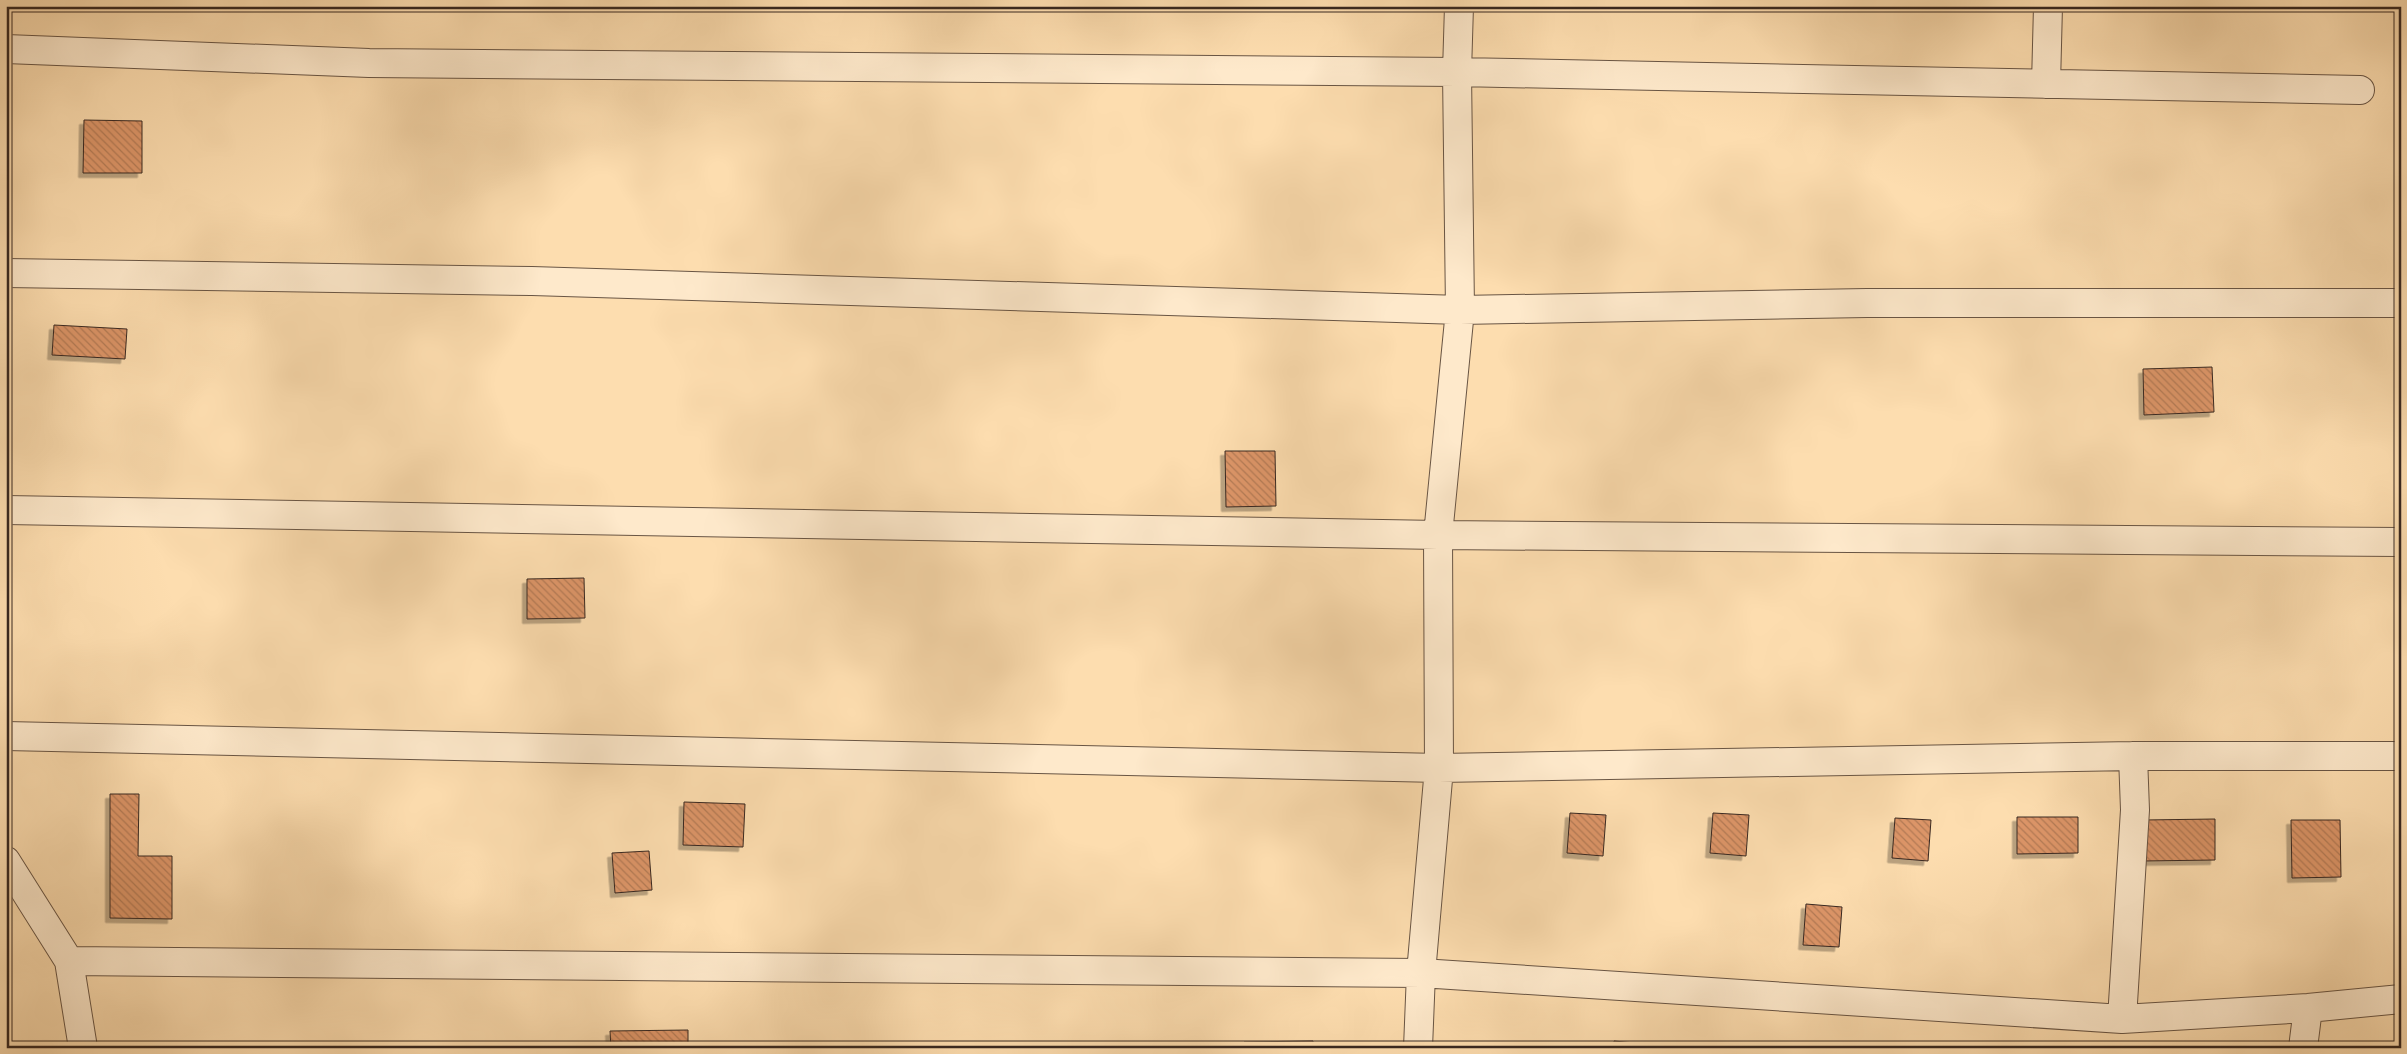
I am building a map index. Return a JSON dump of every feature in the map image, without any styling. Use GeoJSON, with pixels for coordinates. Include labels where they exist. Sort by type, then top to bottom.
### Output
{"type":"FeatureCollection","features":[{"type":"Feature","properties":{"kind":"street"},"geometry":{"type":"LineString","coordinates":[[1418,1048],[1421,973],[1439,768],[1438,535],[1460,310],[1456,72],[1459,6]]}},
{"type":"Feature","properties":{"kind":"street"},"geometry":{"type":"LineString","coordinates":[[2046,84],[2048,6]]}},
{"type":"Feature","properties":{"kind":"street"},"geometry":{"type":"LineString","coordinates":[[6,49],[369,63],[1456,72],[2360,90]]}},
{"type":"Feature","properties":{"kind":"street"},"geometry":{"type":"LineString","coordinates":[[6,273],[532,281],[1460,310],[1867,303],[2394,303]]}},
{"type":"Feature","properties":{"kind":"street"},"geometry":{"type":"LineString","coordinates":[[6,510],[1438,535],[2401,542]]}},
{"type":"Feature","properties":{"kind":"street"},"geometry":{"type":"LineString","coordinates":[[6,736],[1439,768],[2133,756],[2401,756]]}},
{"type":"Feature","properties":{"kind":"street"},"geometry":{"type":"LineString","coordinates":[[2122,1019],[2135,810],[2133,756]]}},
{"type":"Feature","properties":{"kind":"street"},"geometry":{"type":"LineString","coordinates":[[6,861],[69,961],[83,1048]]}},
{"type":"Feature","properties":{"kind":"street"},"geometry":{"type":"LineString","coordinates":[[69,961],[1421,973],[2122,1019],[2308,1008],[2401,1000]]}},
{"type":"Feature","properties":{"kind":"street"},"geometry":{"type":"LineString","coordinates":[[2303,1048],[2308,1008]]}},
{"type":"Feature","properties":{"kind":"building"},"geometry":{"type":"Polygon","coordinates":[[[84,120],[142,121],[142,173],[83,173],[84,120]]]}},
{"type":"Feature","properties":{"kind":"building"},"geometry":{"type":"Polygon","coordinates":[[[54,325],[127,329],[125,359],[52,355],[54,325]]]}},
{"type":"Feature","properties":{"kind":"building"},"geometry":{"type":"Polygon","coordinates":[[[2212,367],[2214,412],[2144,415],[2143,369],[2212,367]]]}},
{"type":"Feature","properties":{"kind":"building"},"geometry":{"type":"Polygon","coordinates":[[[1225,451],[1275,451],[1276,506],[1226,507],[1225,451]]]}},
{"type":"Feature","properties":{"kind":"building"},"geometry":{"type":"Polygon","coordinates":[[[584,578],[585,618],[527,619],[527,579],[584,578]]]}},
{"type":"Feature","properties":{"kind":"building"},"geometry":{"type":"Polygon","coordinates":[[[110,794],[139,794],[138,856],[172,856],[172,919],[110,918],[110,794]]]}},
{"type":"Feature","properties":{"kind":"building"},"geometry":{"type":"Polygon","coordinates":[[[684,802],[745,804],[743,847],[683,845],[684,802]]]}},
{"type":"Feature","properties":{"kind":"building"},"geometry":{"type":"Polygon","coordinates":[[[1570,813],[1606,815],[1603,856],[1567,853],[1570,813]]]}},
{"type":"Feature","properties":{"kind":"building"},"geometry":{"type":"Polygon","coordinates":[[[1713,813],[1749,815],[1746,856],[1710,853],[1713,813]]]}},
{"type":"Feature","properties":{"kind":"building"},"geometry":{"type":"Polygon","coordinates":[[[2017,817],[2078,817],[2078,853],[2017,854],[2017,817]]]}},
{"type":"Feature","properties":{"kind":"building"},"geometry":{"type":"Polygon","coordinates":[[[1895,818],[1931,820],[1928,861],[1892,858],[1895,818]]]}},
{"type":"Feature","properties":{"kind":"building"},"geometry":{"type":"Polygon","coordinates":[[[2215,819],[2215,860],[2143,861],[2143,820],[2215,819]]]}},
{"type":"Feature","properties":{"kind":"building"},"geometry":{"type":"Polygon","coordinates":[[[2291,820],[2340,820],[2341,877],[2292,878],[2291,820]]]}},
{"type":"Feature","properties":{"kind":"building"},"geometry":{"type":"Polygon","coordinates":[[[649,851],[652,890],[615,893],[612,853],[649,851]]]}},
{"type":"Feature","properties":{"kind":"building"},"geometry":{"type":"Polygon","coordinates":[[[1806,904],[1842,907],[1839,947],[1803,945],[1806,904]]]}},
{"type":"Feature","properties":{"kind":"building"},"geometry":{"type":"Polygon","coordinates":[[[688,1030],[688,1048],[611,1048],[610,1031],[688,1030]]]}},
{"type":"Feature","properties":{"kind":"building"},"geometry":{"type":"Polygon","coordinates":[[[1313,1041],[1313,1048],[1244,1048],[1244,1042],[1313,1041]]]}},
{"type":"Feature","properties":{"kind":"building"},"geometry":{"type":"Polygon","coordinates":[[[1614,1041],[1686,1048],[1614,1048],[1614,1041]]]}}]}
